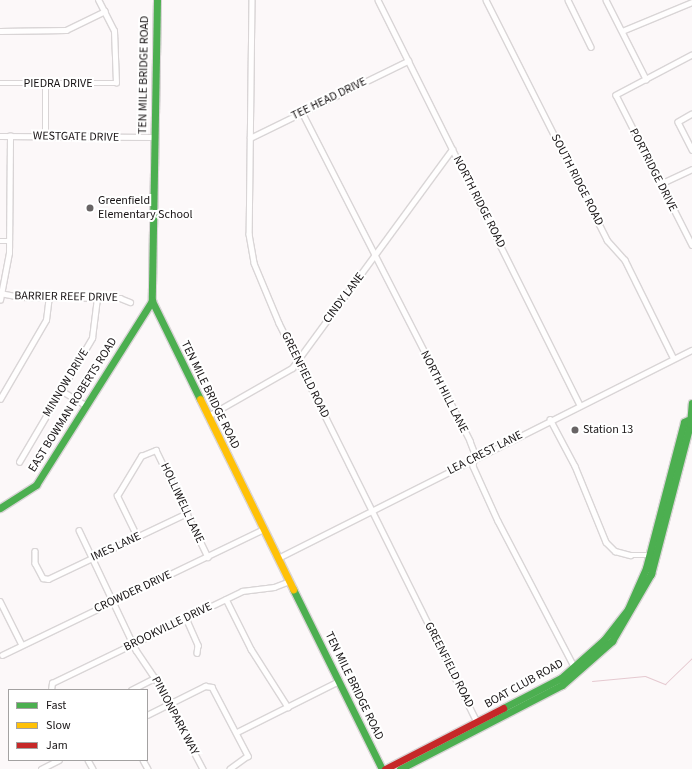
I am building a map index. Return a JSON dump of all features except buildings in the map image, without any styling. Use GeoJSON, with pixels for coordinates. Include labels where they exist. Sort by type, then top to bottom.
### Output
{"type":"FeatureCollection","features":[{"type":"Feature","properties":{"kind":"street"},"geometry":{"type":"LineString","coordinates":[[0,31],[66,30],[105,11],[98,0]]}},
{"type":"Feature","properties":{"kind":"street","name":"TEN MILE BRIDGE ROAD"},"geometry":{"type":"LineString","coordinates":[[157,0],[153,137],[152,301],[264,530],[384,769]]}},
{"type":"Feature","properties":{"kind":"street","name":"GREENFIELD ROAD"},"geometry":{"type":"LineString","coordinates":[[252,0],[249,234],[254,263],[298,359],[371,510],[478,722]]}},
{"type":"Feature","properties":{"kind":"street","name":"NORTH RIDGE ROAD"},"geometry":{"type":"LineString","coordinates":[[378,0],[580,404]]}},
{"type":"Feature","properties":{"kind":"street","name":"SOUTH RIDGE ROAD"},"geometry":{"type":"LineString","coordinates":[[486,0],[607,240],[625,260],[673,357]]}},
{"type":"Feature","properties":{"kind":"street"},"geometry":{"type":"LineString","coordinates":[[568,0],[592,47]]}},
{"type":"Feature","properties":{"kind":"street"},"geometry":{"type":"LineString","coordinates":[[606,0],[646,79],[692,55]]}},
{"type":"Feature","properties":{"kind":"street"},"geometry":{"type":"LineString","coordinates":[[622,31],[692,2]]}},
{"type":"Feature","properties":{"kind":"street","name":"PIEDRA DRIVE"},"geometry":{"type":"LineString","coordinates":[[0,83],[116,83],[116,42],[105,11]]}},
{"type":"Feature","properties":{"kind":"street","name":"TEE HEAD DRIVE"},"geometry":{"type":"LineString","coordinates":[[250,138],[408,61]]}},
{"type":"Feature","properties":{"kind":"street","name":"PORTRIDGE DRIVE"},"geometry":{"type":"LineString","coordinates":[[646,79],[616,95],[692,245]]}},
{"type":"Feature","properties":{"kind":"street"},"geometry":{"type":"LineString","coordinates":[[44,136],[45,84]]}},
{"type":"Feature","properties":{"kind":"street","name":"NORTH HILL LANE"},"geometry":{"type":"LineString","coordinates":[[302,112],[470,442],[474,458],[473,466],[498,521],[576,671]]}},
{"type":"Feature","properties":{"kind":"street"},"geometry":{"type":"LineString","coordinates":[[692,114],[678,122],[692,150]]}},
{"type":"Feature","properties":{"kind":"street","name":"WESTGATE DRIVE"},"geometry":{"type":"LineString","coordinates":[[0,136],[153,137]]}},
{"type":"Feature","properties":{"kind":"street"},"geometry":{"type":"LineString","coordinates":[[0,300],[9,241],[10,136]]}},
{"type":"Feature","properties":{"kind":"street","name":"CINDY LANE"},"geometry":{"type":"LineString","coordinates":[[208,416],[275,380],[298,359],[452,149]]}},
{"type":"Feature","properties":{"kind":"street"},"geometry":{"type":"LineString","coordinates":[[660,184],[692,169]]}},
{"type":"Feature","properties":{"kind":"street"},"geometry":{"type":"LineString","coordinates":[[0,241],[9,241]]}},
{"type":"Feature","properties":{"kind":"street","name":"BARRIER REEF DRIVE"},"geometry":{"type":"LineString","coordinates":[[1,294],[50,297],[124,298],[130,302]]}},
{"type":"Feature","properties":{"kind":"street"},"geometry":{"type":"LineString","coordinates":[[0,399],[46,320],[50,297]]}},
{"type":"Feature","properties":{"kind":"street","name":"MINNOW DRIVE"},"geometry":{"type":"LineString","coordinates":[[19,462],[62,391],[95,332],[97,298]]}},
{"type":"Feature","properties":{"kind":"street","name":"EAST BOWMAN ROBERTS ROAD"},"geometry":{"type":"LineString","coordinates":[[0,508],[36,485],[152,301]]}},
{"type":"Feature","properties":{"kind":"street","name":"LEA CREST LANE"},"geometry":{"type":"LineString","coordinates":[[278,558],[673,357],[692,350]]}},
{"type":"Feature","properties":{"kind":"street"},"geometry":{"type":"LineString","coordinates":[[62,391],[87,406]]}},
{"type":"Feature","properties":{"kind":"street","name":"BOAT CLUB ROAD"},"geometry":{"type":"LineString","coordinates":[[400,769],[576,671],[612,640],[642,595],[670,505],[690,424],[692,403]]}},
{"type":"Feature","properties":{"kind":"street","name":"BOAT CLUB ROAD"},"geometry":{"type":"LineString","coordinates":[[384,769],[576,671],[604,640],[628,608],[650,555],[684,422],[690,417]]}},
{"type":"Feature","properties":{"kind":"street"},"geometry":{"type":"LineString","coordinates":[[550,419],[575,466],[606,542],[615,551],[630,555],[650,555]]}},
{"type":"Feature","properties":{"kind":"street","name":"HOLLIWELL LANE"},"geometry":{"type":"LineString","coordinates":[[137,537],[117,496],[141,456],[156,450],[188,513],[208,557]]}},
{"type":"Feature","properties":{"kind":"street","name":"IMES LANE"},"geometry":{"type":"LineString","coordinates":[[35,551],[35,563],[45,579],[188,513]]}},
{"type":"Feature","properties":{"kind":"street","name":"PINIONPARK WAY"},"geometry":{"type":"LineString","coordinates":[[79,530],[133,644],[155,678],[203,769]]}},
{"type":"Feature","properties":{"kind":"street","name":"CROWDER DRIVE"},"geometry":{"type":"LineString","coordinates":[[2,655],[264,530]]}},
{"type":"Feature","properties":{"kind":"street","name":"BROOKVILLE DRIVE"},"geometry":{"type":"LineString","coordinates":[[50,688],[133,644],[248,589],[274,588],[290,581]]}},
{"type":"Feature","properties":{"kind":"street"},"geometry":{"type":"LineString","coordinates":[[226,599],[251,649],[288,707]]}},
{"type":"Feature","properties":{"kind":"street"},"geometry":{"type":"LineString","coordinates":[[0,601],[22,645]]}},
{"type":"Feature","properties":{"kind":"street"},"geometry":{"type":"LineString","coordinates":[[186,618],[198,645],[197,653]]}},
{"type":"Feature","properties":{"kind":"street"},"geometry":{"type":"LineString","coordinates":[[133,689],[155,678]]}},
{"type":"Feature","properties":{"kind":"street"},"geometry":{"type":"LineString","coordinates":[[237,732],[339,681]]}},
{"type":"Feature","properties":{"kind":"street"},"geometry":{"type":"LineString","coordinates":[[148,714],[209,686],[237,732],[248,758],[230,769]]}},
{"type":"Feature","properties":{"kind":"street"},"geometry":{"type":"LineString","coordinates":[[41,769],[57,761]]}},
{"type":"Feature","properties":{"kind":"waterway"},"geometry":{"type":"LineString","coordinates":[[592,681],[645,676],[665,684],[692,658]]}},
{"type":"Feature","properties":{"kind":"traffic: fast"},"geometry":{"type":"LineString","coordinates":[[157,0],[152,301],[200,399]]}},
{"type":"Feature","properties":{"kind":"traffic: fast"},"geometry":{"type":"LineString","coordinates":[[0,508],[36,485],[152,301]]}},
{"type":"Feature","properties":{"kind":"traffic: fast"},"geometry":{"type":"LineString","coordinates":[[400,769],[562,685],[612,641],[651,574],[690,424],[692,403]]}},
{"type":"Feature","properties":{"kind":"traffic: fast"},"geometry":{"type":"LineString","coordinates":[[503,708],[561,678],[604,640],[628,609],[646,568],[684,422],[688,420]]}},
{"type":"Feature","properties":{"kind":"traffic: fast"},"geometry":{"type":"LineString","coordinates":[[293,589],[382,769]]}},
{"type":"Feature","properties":{"kind":"traffic: slow"},"geometry":{"type":"LineString","coordinates":[[200,399],[293,589]]}},
{"type":"Feature","properties":{"kind":"traffic: jam"},"geometry":{"type":"LineString","coordinates":[[385,769],[503,708]]}},
{"type":"Feature","properties":{"kind":"place","name":"Greenfield Elementary School"},"geometry":{"type":"Point","coordinates":[90,208]}},
{"type":"Feature","properties":{"kind":"place","name":"Station 13"},"geometry":{"type":"Point","coordinates":[575,430]}}]}
